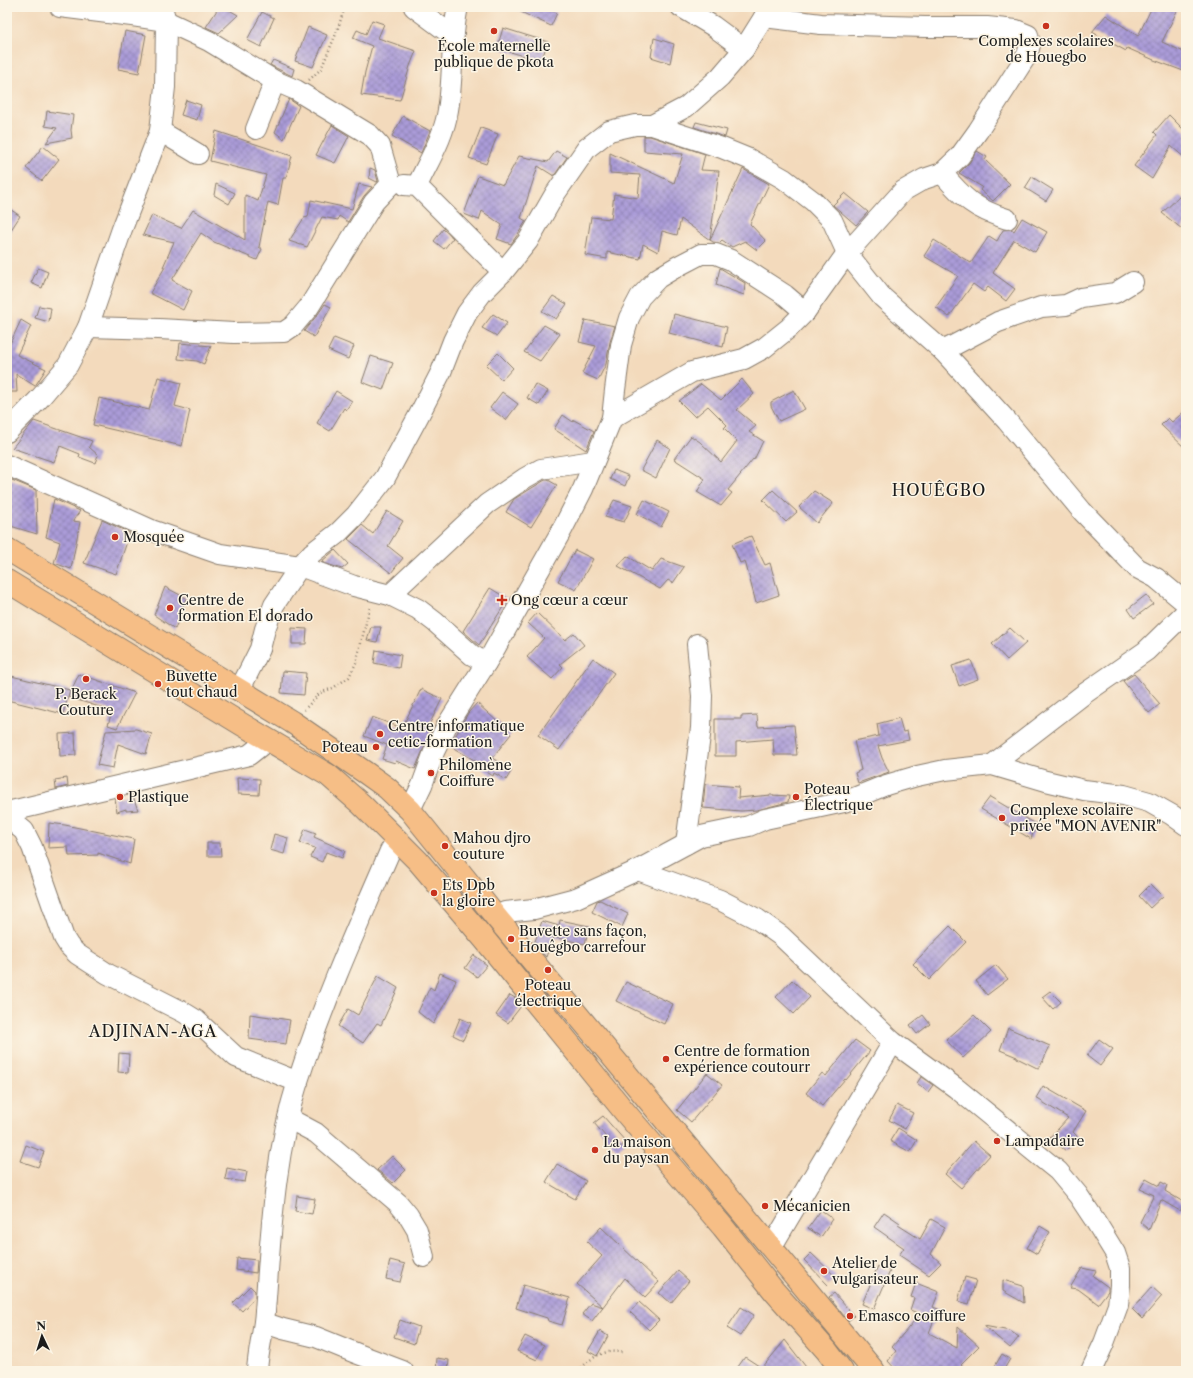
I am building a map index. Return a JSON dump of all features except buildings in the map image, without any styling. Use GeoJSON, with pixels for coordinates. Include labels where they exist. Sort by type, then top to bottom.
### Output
{"type":"FeatureCollection","features":[{"type":"Feature","properties":{"kind":"main road"},"geometry":{"type":"LineString","coordinates":[[7,549],[292,722],[387,788],[410,810],[496,917],[874,1371]]}},
{"type":"Feature","properties":{"kind":"main road"},"geometry":{"type":"LineString","coordinates":[[7,581],[328,775],[361,804],[418,861],[624,1111],[723,1227],[834,1368]]}},
{"type":"Feature","properties":{"kind":"street"},"geometry":{"type":"LineString","coordinates":[[60,7],[132,16],[164,14],[275,81],[296,90],[370,135],[380,146],[391,184]]}},
{"type":"Feature","properties":{"kind":"street"},"geometry":{"type":"LineString","coordinates":[[414,7],[453,36]]}},
{"type":"Feature","properties":{"kind":"street"},"geometry":{"type":"LineString","coordinates":[[417,186],[443,131],[448,112],[453,60],[453,36],[458,7]]}},
{"type":"Feature","properties":{"kind":"street"},"geometry":{"type":"LineString","coordinates":[[681,7],[713,26],[744,49]]}},
{"type":"Feature","properties":{"kind":"street"},"geometry":{"type":"LineString","coordinates":[[612,418],[692,372],[744,359],[750,356],[764,348],[789,328],[805,312],[847,252],[903,191],[924,179],[942,173],[960,156],[1027,55],[1030,45],[1028,35],[1016,30],[986,27],[821,24],[766,12],[744,49],[720,77],[686,107],[652,125]]}},
{"type":"Feature","properties":{"kind":"street"},"geometry":{"type":"LineString","coordinates":[[7,432],[40,398],[68,365],[88,327],[122,230],[160,131],[165,87],[164,14]]}},
{"type":"Feature","properties":{"kind":"street"},"geometry":{"type":"LineString","coordinates":[[256,129],[275,81]]}},
{"type":"Feature","properties":{"kind":"street"},"geometry":{"type":"LineString","coordinates":[[238,689],[244,681],[260,650],[265,629],[274,605],[300,566],[312,553],[338,533],[356,515],[385,478],[419,416],[441,372],[453,341],[468,313],[482,294],[503,272],[528,241],[555,194],[587,148],[609,131],[635,124],[652,125],[722,148],[748,159],[779,176],[813,201],[832,220],[847,252],[882,297],[943,351],[1007,421],[1082,511],[1136,568],[1156,578],[1186,603]]}},
{"type":"Feature","properties":{"kind":"street"},"geometry":{"type":"LineString","coordinates":[[160,131],[198,154]]}},
{"type":"Feature","properties":{"kind":"street"},"geometry":{"type":"LineString","coordinates":[[942,173],[972,204],[987,213],[1007,219]]}},
{"type":"Feature","properties":{"kind":"street"},"geometry":{"type":"LineString","coordinates":[[391,184],[417,186],[503,272]]}},
{"type":"Feature","properties":{"kind":"street"},"geometry":{"type":"LineString","coordinates":[[88,327],[234,333],[284,332],[293,326],[309,307],[374,202],[391,184]]}},
{"type":"Feature","properties":{"kind":"street"},"geometry":{"type":"LineString","coordinates":[[410,810],[422,785],[446,725],[486,663],[563,528],[583,489],[593,461],[612,418],[621,345],[629,318],[640,297],[658,278],[678,266],[702,254],[716,254],[731,260],[785,295],[805,312]]}},
{"type":"Feature","properties":{"kind":"street"},"geometry":{"type":"LineString","coordinates":[[943,351],[998,322],[1041,308],[1066,305],[1081,298],[1115,293],[1133,282]]}},
{"type":"Feature","properties":{"kind":"street"},"geometry":{"type":"LineString","coordinates":[[382,593],[487,504],[524,478],[541,469],[593,461]]}},
{"type":"Feature","properties":{"kind":"street"},"geometry":{"type":"LineString","coordinates":[[7,465],[154,531],[220,554],[300,566],[354,586],[382,593],[418,609],[472,655],[486,663]]}},
{"type":"Feature","properties":{"kind":"street"},"geometry":{"type":"LineString","coordinates":[[992,765],[1084,694],[1146,651],[1186,612]]}},
{"type":"Feature","properties":{"kind":"street"},"geometry":{"type":"LineString","coordinates":[[686,844],[701,728],[702,696],[697,644]]}},
{"type":"Feature","properties":{"kind":"street"},"geometry":{"type":"LineString","coordinates":[[7,812],[248,755],[268,740]]}},
{"type":"Feature","properties":{"kind":"street"},"geometry":{"type":"LineString","coordinates":[[496,917],[505,912],[534,910],[576,898],[638,870],[701,836],[749,826],[765,818],[844,802],[886,785],[945,770],[992,765],[1046,781],[1084,790],[1124,795],[1149,802],[1186,825]]}},
{"type":"Feature","properties":{"kind":"street"},"geometry":{"type":"LineString","coordinates":[[7,817],[24,831],[27,836],[64,938],[77,954],[108,974],[183,1012],[204,1028],[228,1052],[236,1057],[298,1082]]}},
{"type":"Feature","properties":{"kind":"street"},"geometry":{"type":"LineString","coordinates":[[257,1371],[264,1322],[274,1200],[280,1153],[288,1118],[298,1082],[324,1007],[390,851],[397,839]]}},
{"type":"Feature","properties":{"kind":"street"},"geometry":{"type":"LineString","coordinates":[[638,870],[720,900],[757,919],[781,936],[893,1042],[956,1088],[1058,1171],[1078,1195],[1115,1253],[1120,1268],[1118,1305],[1104,1343],[1091,1371]]}},
{"type":"Feature","properties":{"kind":"street"},"geometry":{"type":"LineString","coordinates":[[771,1248],[893,1042]]}},
{"type":"Feature","properties":{"kind":"street"},"geometry":{"type":"LineString","coordinates":[[288,1118],[316,1133],[398,1203],[417,1230],[424,1257]]}},
{"type":"Feature","properties":{"kind":"street"},"geometry":{"type":"LineString","coordinates":[[264,1322],[283,1329],[316,1337],[403,1371]]}},
{"type":"Feature","properties":{"kind":"path"},"geometry":{"type":"LineString","coordinates":[[296,90],[321,69],[336,34],[345,7]]}},
{"type":"Feature","properties":{"kind":"path"},"geometry":{"type":"LineString","coordinates":[[292,722],[320,693],[333,688],[350,677],[382,593]]}},
{"type":"Feature","properties":{"kind":"path"},"geometry":{"type":"LineString","coordinates":[[579,1371],[591,1360],[602,1353],[616,1351],[624,1353]]}},
{"type":"Feature","properties":{"kind":"place","name":"Complexes scolaires de Houegbo"},"geometry":{"type":"Point","coordinates":[1046,26]}},
{"type":"Feature","properties":{"kind":"place","name":"École maternelle publique de pkota"},"geometry":{"type":"Point","coordinates":[494,31]}},
{"type":"Feature","properties":{"kind":"place","name":"Mosquée"},"geometry":{"type":"Point","coordinates":[115,537]}},
{"type":"Feature","properties":{"kind":"place","name":"Ong cœur a cœur"},"geometry":{"type":"Point","coordinates":[502,600]}},
{"type":"Feature","properties":{"kind":"place","name":"Centre de formation El dorado"},"geometry":{"type":"Point","coordinates":[170,608]}},
{"type":"Feature","properties":{"kind":"place","name":"P. Berack Couture"},"geometry":{"type":"Point","coordinates":[86,679]}},
{"type":"Feature","properties":{"kind":"place","name":"Buvette tout chaud"},"geometry":{"type":"Point","coordinates":[158,684]}},
{"type":"Feature","properties":{"kind":"place","name":"Centre informatique cetic-formation"},"geometry":{"type":"Point","coordinates":[380,734]}},
{"type":"Feature","properties":{"kind":"place","name":"Poteau"},"geometry":{"type":"Point","coordinates":[376,747]}},
{"type":"Feature","properties":{"kind":"place","name":"Philomène Coiffure"},"geometry":{"type":"Point","coordinates":[431,773]}},
{"type":"Feature","properties":{"kind":"place","name":"Plastique"},"geometry":{"type":"Point","coordinates":[120,797]}},
{"type":"Feature","properties":{"kind":"place","name":"Poteau Électrique"},"geometry":{"type":"Point","coordinates":[796,797]}},
{"type":"Feature","properties":{"kind":"place","name":"Complexe scolaire privée \"MON AVENIR\""},"geometry":{"type":"Point","coordinates":[1002,818]}},
{"type":"Feature","properties":{"kind":"place","name":"Mahou djro couture"},"geometry":{"type":"Point","coordinates":[445,846]}},
{"type":"Feature","properties":{"kind":"place","name":"Ets Dpb la gloire"},"geometry":{"type":"Point","coordinates":[434,893]}},
{"type":"Feature","properties":{"kind":"place","name":"Buvette sans façon, Houêgbo carrefour"},"geometry":{"type":"Point","coordinates":[511,939]}},
{"type":"Feature","properties":{"kind":"place","name":"Poteau électrique"},"geometry":{"type":"Point","coordinates":[548,970]}},
{"type":"Feature","properties":{"kind":"place","name":"Centre de formation expérience coutourr"},"geometry":{"type":"Point","coordinates":[666,1059]}},
{"type":"Feature","properties":{"kind":"place","name":"Lampadaire"},"geometry":{"type":"Point","coordinates":[997,1141]}},
{"type":"Feature","properties":{"kind":"place","name":"La maison du paysan"},"geometry":{"type":"Point","coordinates":[595,1150]}},
{"type":"Feature","properties":{"kind":"place","name":"Mécanicien"},"geometry":{"type":"Point","coordinates":[765,1206]}},
{"type":"Feature","properties":{"kind":"place","name":"Atelier de vulgarisateur"},"geometry":{"type":"Point","coordinates":[824,1271]}},
{"type":"Feature","properties":{"kind":"place","name":"Emasco coiffure"},"geometry":{"type":"Point","coordinates":[850,1316]}},
{"type":"Feature","properties":{"kind":"district","name":"HOUÊGBO"},"geometry":{"type":"Point","coordinates":[939,490]}},
{"type":"Feature","properties":{"kind":"district","name":"ADJINAN-AGA"},"geometry":{"type":"Point","coordinates":[153,1031]}}]}
